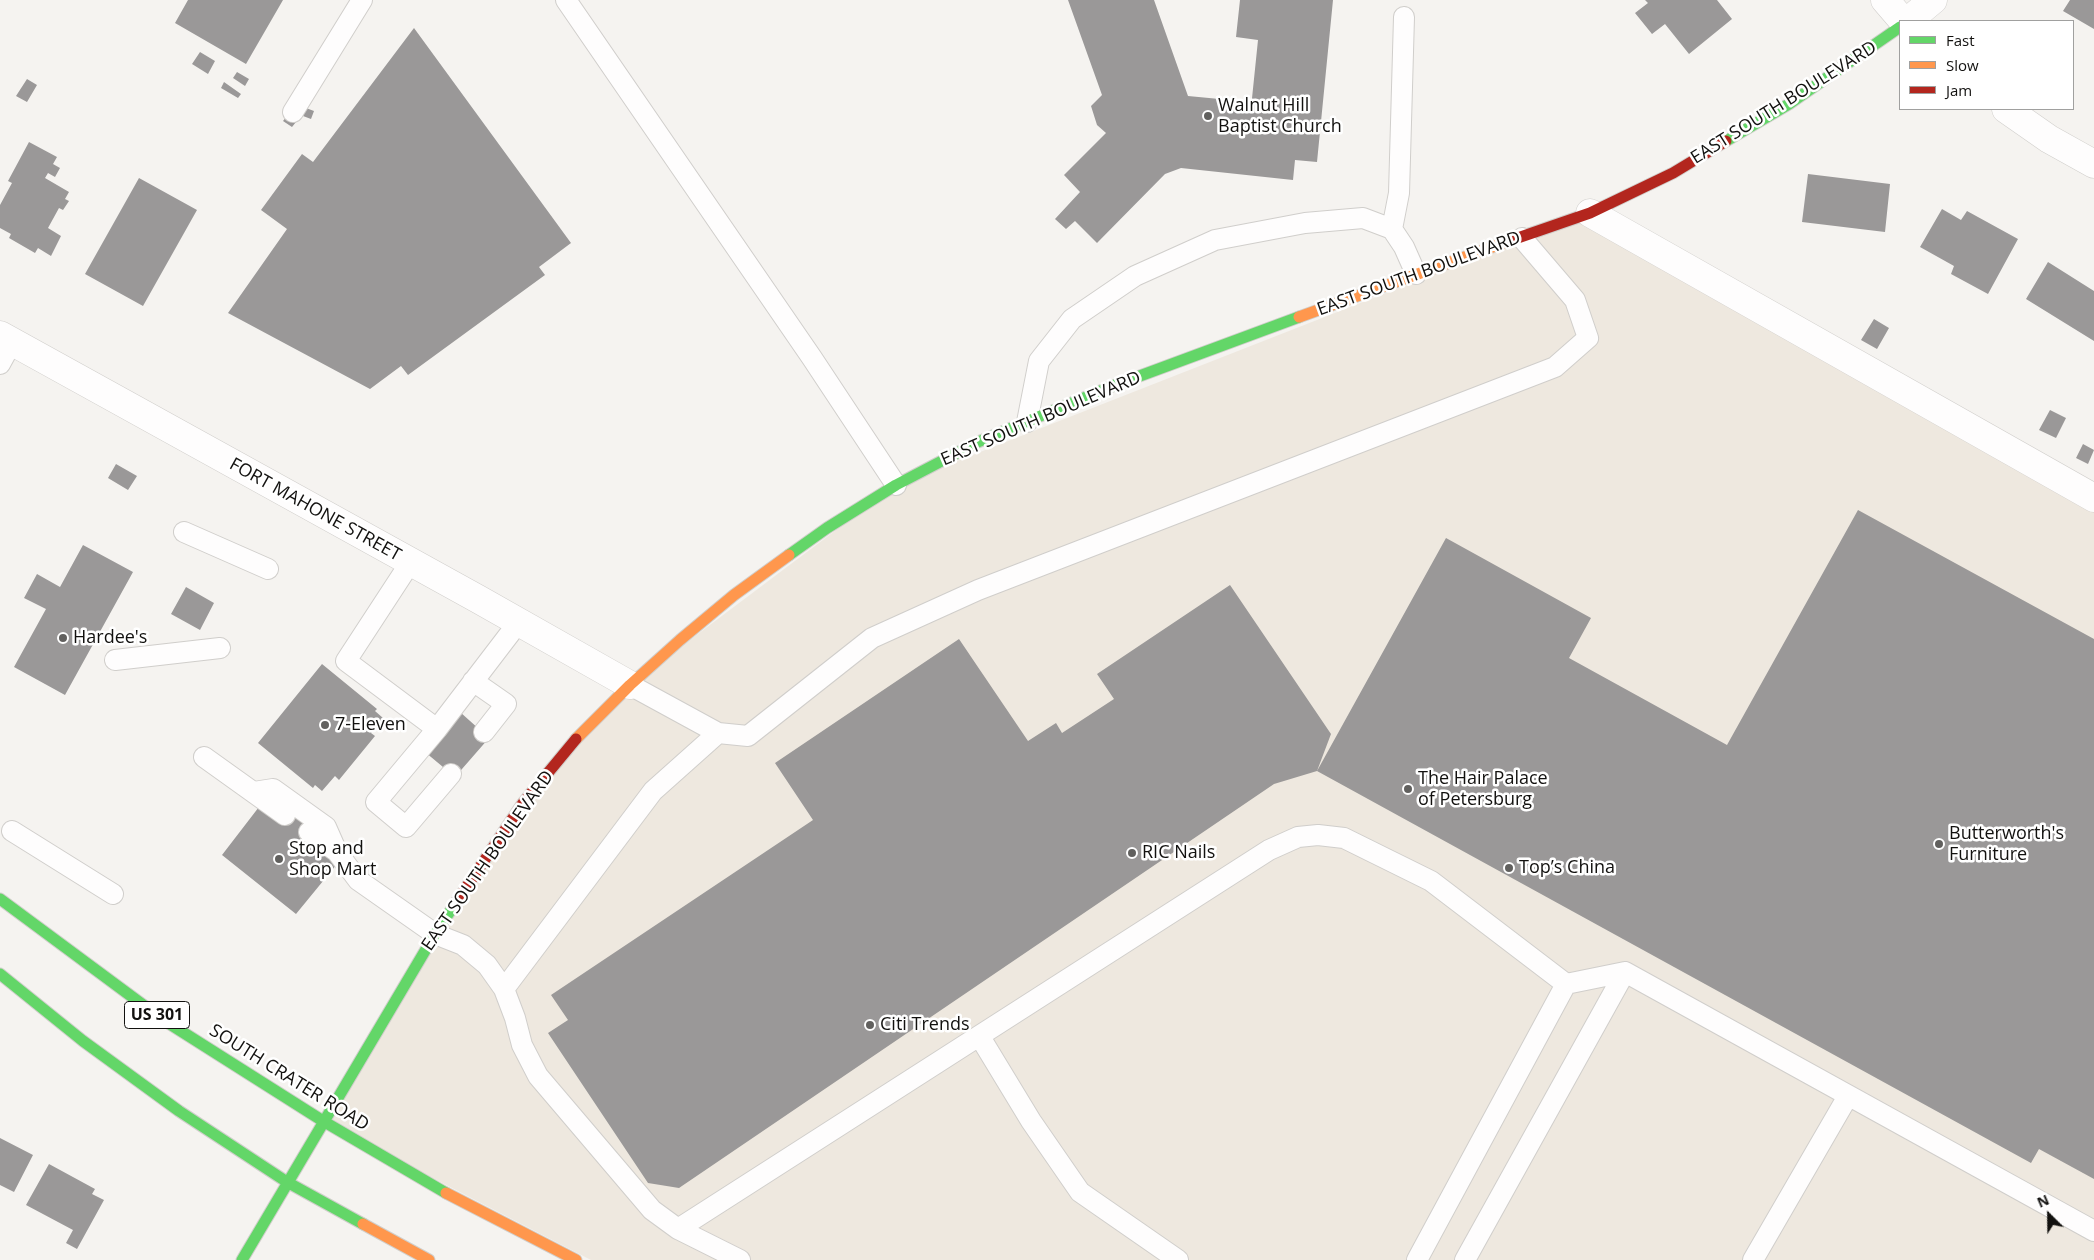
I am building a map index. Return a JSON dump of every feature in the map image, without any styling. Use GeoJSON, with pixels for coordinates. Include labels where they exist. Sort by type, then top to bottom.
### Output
{"type":"FeatureCollection","features":[{"type":"Feature","properties":{"kind":"street"},"geometry":{"type":"LineString","coordinates":[[1885,0],[1902,20]]}},
{"type":"Feature","properties":{"kind":"street"},"geometry":{"type":"LineString","coordinates":[[1909,20],[1933,0]]}},
{"type":"Feature","properties":{"kind":"street","name":"EAST SOUTH BOULEVARD"},"geometry":{"type":"LineString","coordinates":[[242,1260],[323,1120],[435,934],[523,803],[576,739],[630,685],[734,595],[827,528],[896,485],[978,442],[1110,387],[1416,274],[1590,213],[1673,173],[1789,104],[1899,29]]}},
{"type":"Feature","properties":{"kind":"street"},"geometry":{"type":"LineString","coordinates":[[2007,110],[2049,139],[2094,164]]}},
{"type":"Feature","properties":{"kind":"street"},"geometry":{"type":"LineString","coordinates":[[1590,213],[2094,498]]}},
{"type":"Feature","properties":{"kind":"street","name":"FORT MAHONE STREET"},"geometry":{"type":"LineString","coordinates":[[4,347],[410,563],[630,685]]}},
{"type":"Feature","properties":{"kind":"street","name":"SOUTH CRATER ROAD"},"geometry":{"type":"LineString","coordinates":[[0,899],[162,1019],[323,1120],[441,1190],[576,1260]]}},
{"type":"Feature","properties":{"kind":"street"},"geometry":{"type":"LineString","coordinates":[[0,974],[83,1041],[179,1111],[287,1182],[429,1260]]}},
{"type":"Feature","properties":{"kind":"lane"},"geometry":{"type":"LineString","coordinates":[[293,112],[362,0]]}},
{"type":"Feature","properties":{"kind":"lane"},"geometry":{"type":"LineString","coordinates":[[566,0],[806,349],[896,485]]}},
{"type":"Feature","properties":{"kind":"lane"},"geometry":{"type":"LineString","coordinates":[[1392,229],[1399,193],[1404,17]]}},
{"type":"Feature","properties":{"kind":"lane"},"geometry":{"type":"LineString","coordinates":[[1027,422],[1039,362],[1072,319],[1135,276],[1216,240],[1305,223],[1362,218],[1392,229],[1404,247],[1416,274]]}},
{"type":"Feature","properties":{"kind":"lane"},"geometry":{"type":"LineString","coordinates":[[630,685],[718,733],[748,736],[872,638],[978,590],[1555,367],[1588,338],[1576,300],[1522,238]]}},
{"type":"Feature","properties":{"kind":"lane"},"geometry":{"type":"LineString","coordinates":[[184,532],[268,569]]}},
{"type":"Feature","properties":{"kind":"lane"},"geometry":{"type":"LineString","coordinates":[[410,563],[346,661],[437,729]]}},
{"type":"Feature","properties":{"kind":"lane"},"geometry":{"type":"LineString","coordinates":[[451,774],[406,827],[376,802],[437,729],[518,623]]}},
{"type":"Feature","properties":{"kind":"lane"},"geometry":{"type":"LineString","coordinates":[[115,660],[220,648]]}},
{"type":"Feature","properties":{"kind":"lane"},"geometry":{"type":"LineString","coordinates":[[473,681],[506,704],[484,732]]}},
{"type":"Feature","properties":{"kind":"lane"},"geometry":{"type":"LineString","coordinates":[[504,989],[653,791],[718,733]]}},
{"type":"Feature","properties":{"kind":"lane"},"geometry":{"type":"LineString","coordinates":[[204,757],[285,816]]}},
{"type":"Feature","properties":{"kind":"lane"},"geometry":{"type":"LineString","coordinates":[[254,792],[273,789],[326,828],[337,852],[358,880],[435,934],[463,945],[487,965],[504,989],[515,1018],[522,1045],[538,1076],[652,1210],[678,1229],[740,1260]]}},
{"type":"Feature","properties":{"kind":"lane"},"geometry":{"type":"LineString","coordinates":[[12,831],[113,894]]}},
{"type":"Feature","properties":{"kind":"lane"},"geometry":{"type":"LineString","coordinates":[[308,832],[337,852]]}},
{"type":"Feature","properties":{"kind":"lane"},"geometry":{"type":"LineString","coordinates":[[678,1229],[1269,850],[1298,837],[1318,835],[1344,838],[1430,881],[1566,984],[1625,972],[2094,1231]]}},
{"type":"Feature","properties":{"kind":"lane"},"geometry":{"type":"LineString","coordinates":[[1465,1260],[1625,972]]}},
{"type":"Feature","properties":{"kind":"lane"},"geometry":{"type":"LineString","coordinates":[[1417,1260],[1566,984]]}},
{"type":"Feature","properties":{"kind":"lane"},"geometry":{"type":"LineString","coordinates":[[980,1037],[1031,1121],[1080,1192],[1178,1260]]}},
{"type":"Feature","properties":{"kind":"lane"},"geometry":{"type":"LineString","coordinates":[[1753,1260],[1848,1096]]}},
{"type":"Feature","properties":{"kind":"shaded area"},"geometry":{"type":"Polygon","coordinates":[[[1590,213],[2094,487],[2094,1260],[591,1260],[323,1121],[523,803],[630,685],[896,485],[1590,213]]]}},
{"type":"Feature","properties":{"kind":"building"},"geometry":{"type":"Polygon","coordinates":[[[188,0],[283,0],[246,64],[175,23],[188,0]]]}},
{"type":"Feature","properties":{"kind":"building","name":"Walnut Hill Baptist Church"},"geometry":{"type":"Polygon","coordinates":[[[1068,0],[1154,0],[1188,96],[1230,100],[1230,105],[1251,108],[1258,40],[1236,37],[1240,0],[1333,0],[1317,162],[1295,160],[1293,180],[1181,168],[1165,174],[1097,243],[1075,221],[1066,229],[1055,219],[1080,192],[1064,175],[1106,133],[1097,125],[1091,106],[1102,95],[1068,0]]]}},
{"type":"Feature","properties":{"kind":"building"},"geometry":{"type":"Polygon","coordinates":[[[1645,0],[1717,0],[1732,19],[1689,54],[1665,24],[1652,34],[1635,13],[1648,3],[1645,0]]]}},
{"type":"Feature","properties":{"kind":"building"},"geometry":{"type":"Polygon","coordinates":[[[2070,0],[2094,0],[2094,29],[2063,11],[2070,0]]]}},
{"type":"Feature","properties":{"kind":"building"},"geometry":{"type":"Polygon","coordinates":[[[414,28],[571,243],[539,267],[545,275],[408,375],[401,366],[370,389],[228,313],[287,229],[261,210],[302,154],[313,162],[414,28]]]}},
{"type":"Feature","properties":{"kind":"building"},"geometry":{"type":"Polygon","coordinates":[[[200,52],[215,61],[208,74],[192,64],[200,52]]]}},
{"type":"Feature","properties":{"kind":"building"},"geometry":{"type":"Polygon","coordinates":[[[237,72],[249,79],[245,86],[233,78],[237,72]]]}},
{"type":"Feature","properties":{"kind":"building"},"geometry":{"type":"Polygon","coordinates":[[[27,79],[37,85],[27,102],[16,96],[27,79]]]}},
{"type":"Feature","properties":{"kind":"building"},"geometry":{"type":"Polygon","coordinates":[[[224,82],[241,94],[238,98],[221,88],[224,82]]]}},
{"type":"Feature","properties":{"kind":"building"},"geometry":{"type":"Polygon","coordinates":[[[306,108],[314,111],[311,119],[303,116],[306,108]]]}},
{"type":"Feature","properties":{"kind":"building"},"geometry":{"type":"Polygon","coordinates":[[[287,116],[296,122],[292,127],[283,121],[287,116]]]}},
{"type":"Feature","properties":{"kind":"building"},"geometry":{"type":"Polygon","coordinates":[[[29,142],[57,157],[53,164],[60,168],[55,177],[48,173],[45,178],[69,192],[65,199],[69,201],[63,210],[59,208],[48,228],[61,236],[51,256],[38,248],[35,253],[9,238],[11,234],[0,228],[0,205],[12,183],[8,181],[29,142]]]}},
{"type":"Feature","properties":{"kind":"building"},"geometry":{"type":"Polygon","coordinates":[[[1808,174],[1890,184],[1885,232],[1802,222],[1808,174]]]}},
{"type":"Feature","properties":{"kind":"building"},"geometry":{"type":"Polygon","coordinates":[[[139,178],[197,210],[143,306],[85,274],[139,178]]]}},
{"type":"Feature","properties":{"kind":"building"},"geometry":{"type":"Polygon","coordinates":[[[1942,209],[1961,220],[1967,211],[2018,239],[1988,294],[1951,274],[1954,266],[1920,247],[1942,209]]]}},
{"type":"Feature","properties":{"kind":"building"},"geometry":{"type":"Polygon","coordinates":[[[2048,262],[2094,291],[2094,341],[2026,299],[2048,262]]]}},
{"type":"Feature","properties":{"kind":"building"},"geometry":{"type":"Polygon","coordinates":[[[1874,319],[1889,328],[1877,349],[1861,340],[1874,319]]]}},
{"type":"Feature","properties":{"kind":"building"},"geometry":{"type":"Polygon","coordinates":[[[2050,410],[2066,418],[2056,438],[2039,430],[2050,410]]]}},
{"type":"Feature","properties":{"kind":"building"},"geometry":{"type":"Polygon","coordinates":[[[2083,444],[2094,450],[2088,464],[2076,458],[2083,444]]]}},
{"type":"Feature","properties":{"kind":"building"},"geometry":{"type":"Polygon","coordinates":[[[116,464],[137,476],[128,490],[108,478],[116,464]]]}},
{"type":"Feature","properties":{"kind":"building"},"geometry":{"type":"Polygon","coordinates":[[[1858,510],[2094,639],[2094,1179],[2039,1149],[2031,1163],[1317,771],[1446,538],[1591,618],[1569,658],[1727,745],[1858,510]]]}},
{"type":"Feature","properties":{"kind":"building","name":"Hardee's"},"geometry":{"type":"Polygon","coordinates":[[[83,545],[133,572],[65,695],[14,667],[46,609],[24,598],[37,574],[60,587],[83,545]]]}},
{"type":"Feature","properties":{"kind":"building"},"geometry":{"type":"Polygon","coordinates":[[[1230,585],[1331,734],[1317,771],[1274,784],[679,1188],[648,1183],[548,1033],[568,1020],[551,995],[813,820],[775,763],[959,639],[1028,741],[1056,723],[1062,733],[1114,699],[1097,674],[1230,585]]]}},
{"type":"Feature","properties":{"kind":"building"},"geometry":{"type":"Polygon","coordinates":[[[186,587],[214,603],[200,630],[171,614],[186,587]]]}},
{"type":"Feature","properties":{"kind":"building","name":"7-Eleven"},"geometry":{"type":"Polygon","coordinates":[[[322,664],[377,709],[375,711],[383,718],[371,733],[375,736],[339,780],[335,776],[322,791],[315,785],[313,788],[258,743],[322,664]]]}},
{"type":"Feature","properties":{"kind":"building","name":"7-Eleven"},"geometry":{"type":"Polygon","coordinates":[[[460,712],[489,738],[455,777],[425,752],[460,712]]]}},
{"type":"Feature","properties":{"kind":"building","name":"Stop and Shop Mart"},"geometry":{"type":"Polygon","coordinates":[[[262,803],[293,806],[337,864],[296,914],[222,855],[262,803]]]}},
{"type":"Feature","properties":{"kind":"building"},"geometry":{"type":"Polygon","coordinates":[[[0,1138],[33,1155],[14,1192],[0,1185],[0,1138]]]}},
{"type":"Feature","properties":{"kind":"building"},"geometry":{"type":"Polygon","coordinates":[[[49,1164],[95,1189],[92,1194],[104,1200],[77,1249],[66,1243],[73,1230],[26,1205],[49,1164]]]}},
{"type":"Feature","properties":{"kind":"traffic: fast"},"geometry":{"type":"LineString","coordinates":[[1726,141],[1789,104],[1899,28]]}},
{"type":"Feature","properties":{"kind":"traffic: fast"},"geometry":{"type":"LineString","coordinates":[[789,555],[827,528],[896,485],[978,442],[1110,387],[1299,317]]}},
{"type":"Feature","properties":{"kind":"traffic: fast"},"geometry":{"type":"LineString","coordinates":[[0,899],[162,1019],[323,1121],[446,1193]]}},
{"type":"Feature","properties":{"kind":"traffic: fast"},"geometry":{"type":"LineString","coordinates":[[242,1260],[435,934],[457,901]]}},
{"type":"Feature","properties":{"kind":"traffic: fast"},"geometry":{"type":"LineString","coordinates":[[0,974],[83,1041],[179,1111],[287,1182],[363,1224]]}},
{"type":"Feature","properties":{"kind":"traffic: slow"},"geometry":{"type":"LineString","coordinates":[[1299,317],[1509,241]]}},
{"type":"Feature","properties":{"kind":"traffic: slow"},"geometry":{"type":"LineString","coordinates":[[576,739],[630,685],[680,640],[734,595],[789,555]]}},
{"type":"Feature","properties":{"kind":"traffic: slow"},"geometry":{"type":"LineString","coordinates":[[446,1193],[576,1260]]}},
{"type":"Feature","properties":{"kind":"traffic: slow"},"geometry":{"type":"LineString","coordinates":[[363,1224],[429,1260]]}},
{"type":"Feature","properties":{"kind":"traffic: jam"},"geometry":{"type":"LineString","coordinates":[[1509,241],[1590,213],[1673,173],[1726,141]]}},
{"type":"Feature","properties":{"kind":"traffic: jam"},"geometry":{"type":"LineString","coordinates":[[457,901],[523,803],[576,739]]}},
{"type":"Feature","properties":{"kind":"place","name":"Walnut Hill Baptist Church"},"geometry":{"type":"Point","coordinates":[1208,116]}},
{"type":"Feature","properties":{"kind":"place","name":"Hardee's"},"geometry":{"type":"Point","coordinates":[63,638]}},
{"type":"Feature","properties":{"kind":"place","name":"7-Eleven"},"geometry":{"type":"Point","coordinates":[325,725]}},
{"type":"Feature","properties":{"kind":"place","name":"The Hair Palace of Petersburg"},"geometry":{"type":"Point","coordinates":[1408,789]}},
{"type":"Feature","properties":{"kind":"place","name":"Butterworth's Furniture"},"geometry":{"type":"Point","coordinates":[1939,844]}},
{"type":"Feature","properties":{"kind":"place","name":"RIC Nails"},"geometry":{"type":"Point","coordinates":[1132,853]}},
{"type":"Feature","properties":{"kind":"place","name":"Stop and Shop Mart"},"geometry":{"type":"Point","coordinates":[279,859]}},
{"type":"Feature","properties":{"kind":"place","name":"Top’s China"},"geometry":{"type":"Point","coordinates":[1509,868]}},
{"type":"Feature","properties":{"kind":"place","name":"Citi Trends"},"geometry":{"type":"Point","coordinates":[870,1025]}}]}
